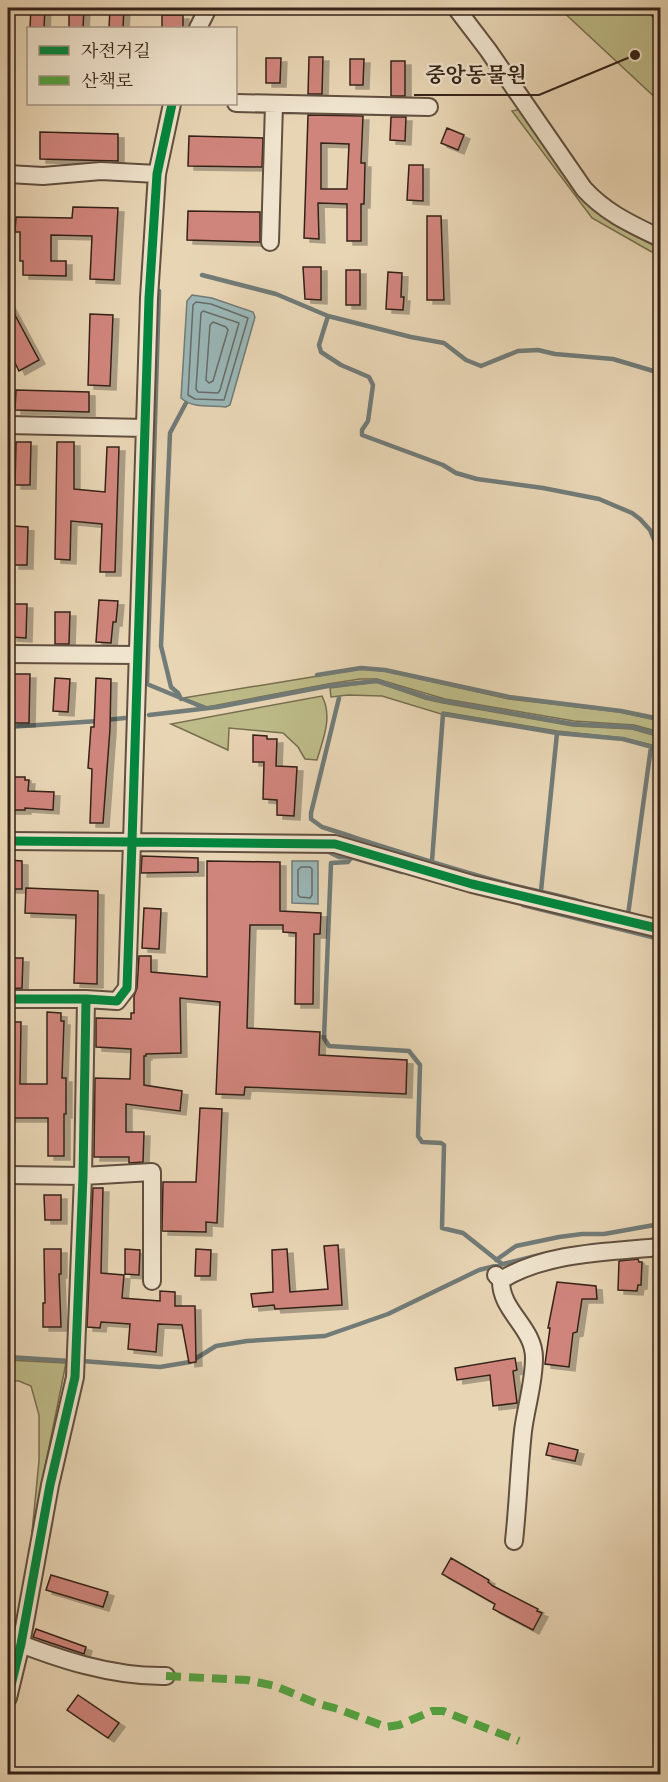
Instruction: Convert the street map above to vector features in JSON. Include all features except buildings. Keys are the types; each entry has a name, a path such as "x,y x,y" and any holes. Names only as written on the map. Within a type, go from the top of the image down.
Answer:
{"street":[{"path":"198,27 208,8"},
{"path":"456,8 488,50 584,189 604,208 660,238"},
{"path":"657,8 660,11"},
{"path":"237,103 429,107"},
{"path":"270,242 274,104"},
{"path":"8,999 117,1001 127,988 149,298 157,174 172,105"},
{"path":"8,174 43,176 101,171 157,174"},
{"path":"8,425 145,428"},
{"path":"8,654 138,656"},
{"path":"8,841 335,844 472,884 660,929"},
{"path":"8,1698 14,1641 75,1377 83,1176 86,999"},
{"path":"8,1175 83,1176 152,1172 152,1281"},
{"path":"514,1541 519,1495 519,1465 534,1357 528,1335 507,1305 501,1292 499,1278 535,1264 584,1255 660,1247"},
{"path":"14,1641 55,1657 130,1676 166,1676"}],"shaded area":[{"path":"559,8 660,8 660,102"},
{"path":"522,109 583,196 660,245 660,255 592,218 512,111"},
{"path":"361,669 385,671 509,699 620,712 660,721 660,732 634,725 574,721 445,699 377,679 328,684 207,707 183,698"},
{"path":"377,682 443,703 573,726 632,729 660,737 660,747 623,738 557,731 443,712 441,714 382,696 331,697 330,688"},
{"path":"322,696 327,720 317,760 305,759 298,747 283,733 229,728 228,750 171,724"},
{"path":"8,1360 66,1363 32,1532 39,1461 39,1415 31,1386 19,1381 8,1381"}],"water":[{"path":"192,295 212,298 253,312 255,317 230,405 226,407 191,404 181,398 187,301"},
{"path":"292,861 318,861 318,904 292,903"}],"waterway":[{"path":"202,275 276,294 328,316 319,345 321,352 341,365 369,377 373,385 368,421 362,430 362,435 443,465 456,473 477,479 599,499 632,513 640,519 650,530 660,554"},
{"path":"159,291 147,684 205,708"},
{"path":"328,316 444,343 466,360 481,366 518,351 538,350 555,354 613,359 660,373"},
{"path":"181,699 171,687 161,646 170,433 186,403"},
{"path":"317,675 361,668 385,670 509,697 621,711 660,719"},
{"path":"149,715 218,707 328,686 377,681 444,701 573,724 632,727 660,735"},
{"path":"339,698 311,819 322,827 445,866 582,902"},
{"path":"432,861 443,714 557,733 623,739 660,749"},
{"path":"106,720 125,718"},
{"path":"8,727 98,721"},
{"path":"541,891 557,733"},
{"path":"628,915 651,747"},
{"path":"327,851 339,857 354,858 402,872"},
{"path":"351,858 348,862 331,863 324,1038 329,1046 409,1051 420,1065 418,1136 422,1142 444,1145 442,1228 463,1233 502,1264"},
{"path":"523,905 660,939"},
{"path":"496,1260 516,1246 559,1237 604,1234 660,1224"},
{"path":"82,1361 160,1367 190,1362 216,1346 247,1341 325,1336 388,1314 479,1270 544,1254"},
{"path":"8,1357 70,1361 69,1364"}],"marked path":[{"path":"166,1676 247,1680 275,1686 386,1727 399,1725 432,1711 443,1711 519,1741"}],"cycle path":[{"path":"8,841 132,842 149,298 157,174 172,105"},
{"path":"8,999 117,1001 127,988 132,842 335,844 472,884 660,929"},
{"path":"8,1698 21,1644 50,1485 75,1377 83,1176 86,999"}],"place":[{"name":"중앙동물원","path":"635,55"}]}
